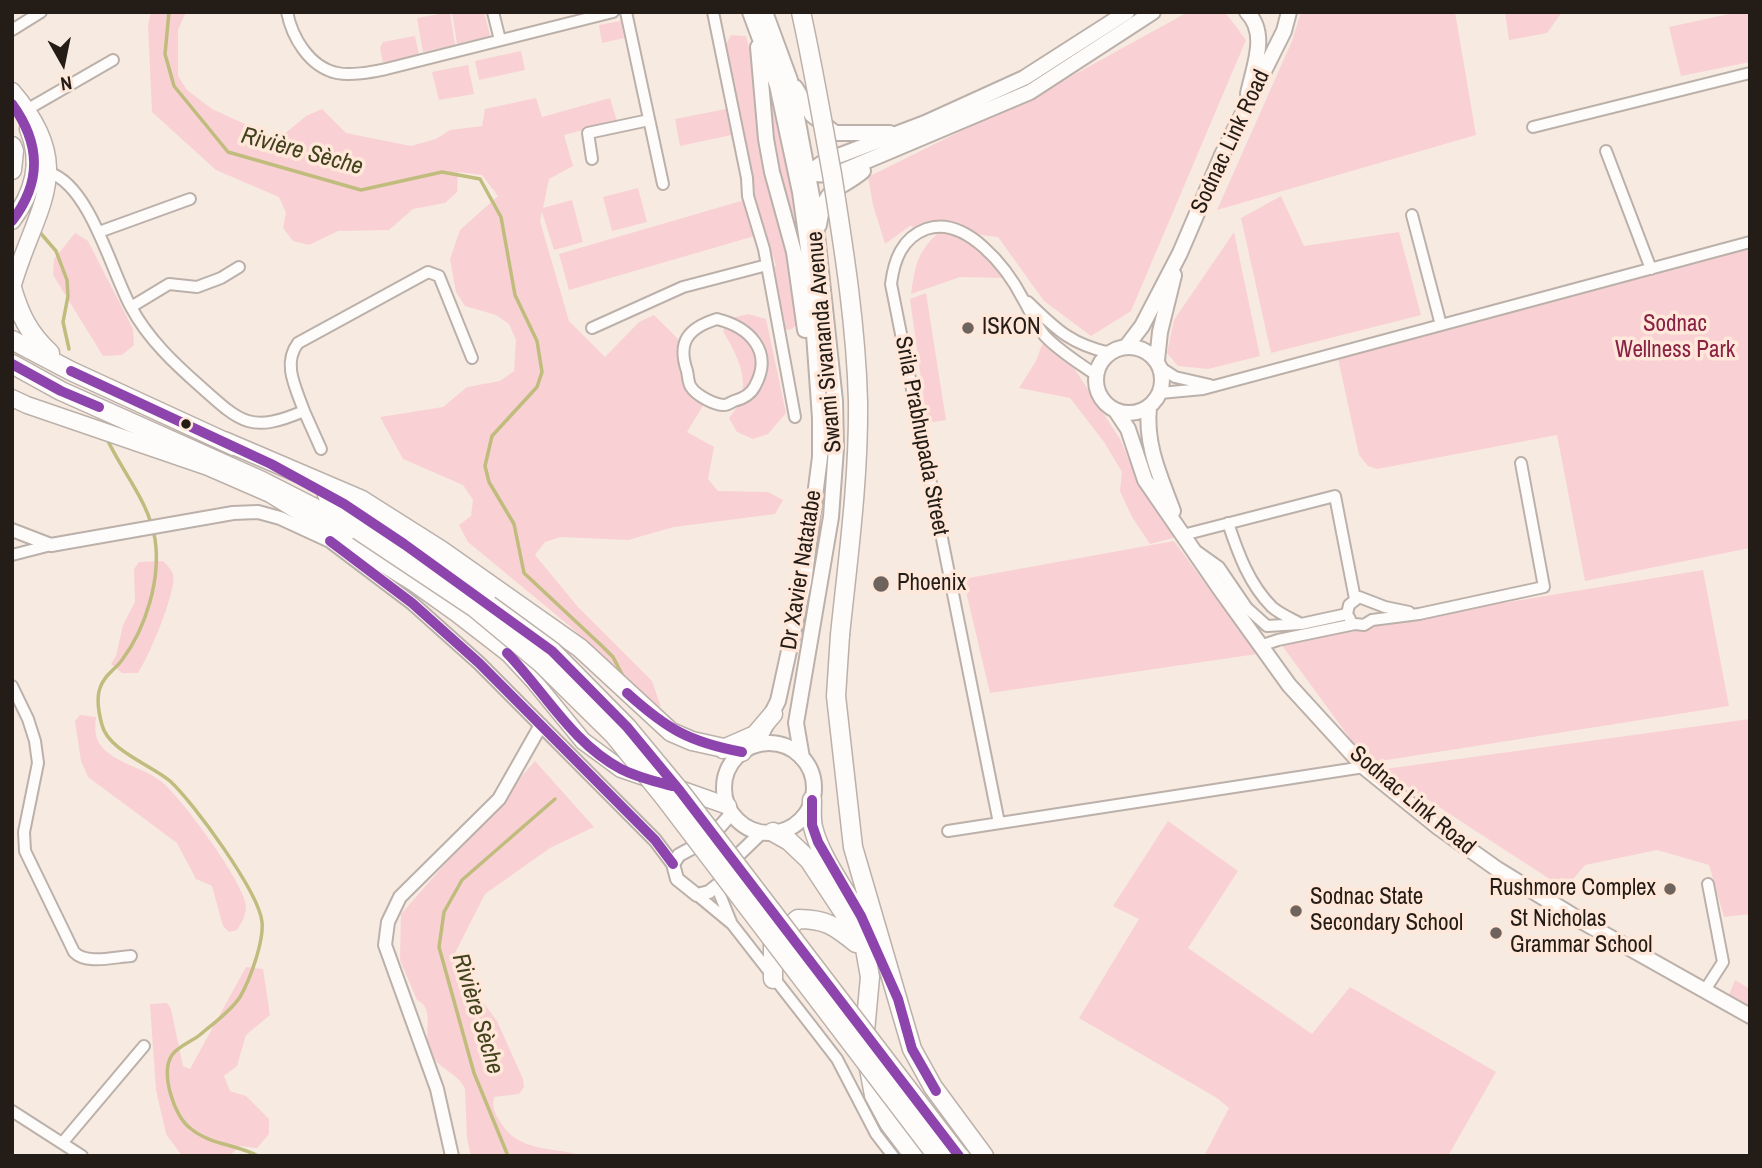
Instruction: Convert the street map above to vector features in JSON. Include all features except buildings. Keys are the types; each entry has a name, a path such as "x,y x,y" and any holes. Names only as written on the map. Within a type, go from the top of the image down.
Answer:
{"highway":[{"path":"801,12 844,248 855,343 857,450 836,696 853,847 912,1049 933,1087 984,1156"},
{"path":"12,146 15,151 12,170"},
{"path":"12,288 22,319 33,337 71,371"},
{"path":"12,340 71,371 224,441 362,500 441,550 580,648 671,732 723,749 749,749"},
{"path":"12,364 61,391 363,525 475,608 541,663 614,735 664,797 937,1156"},
{"path":"224,441 271,464 552,651 627,727 680,791 959,1156"},
{"path":"208,467 262,481"},
{"path":"723,749 755,734 773,714"},
{"path":"812,800 813,825 818,842 861,916 898,999"},
{"path":"768,832 789,841 809,860 864,949 870,977 864,1042 874,1095 890,1124 914,1156"},
{"path":"773,979 772,940 798,919 815,919 832,924 864,949"}],"main road":[{"name":"Dr Xavier Natatabe","path":"749,749 773,714 778,701 804,582 820,457 820,418 808,249 800,192 777,85 751,12"},
{"name":"Swami Sivananda Avenue","path":"765,12 790,80 807,172 831,356 835,448 831,517 796,723 802,758"},
{"path":"800,192 807,172 825,160 964,107 1024,78 1127,12"},
{"path":"793,154 797,163 807,172 826,175 879,157 1030,92 1153,12"},
{"path":"1132,27 1160,12"},
{"path":"1243,116 1260,35 1247,12"},
{"name":"Sodnac Link Road","path":"1283,12 1284,31"},
{"name":"Sodnac Link Road","path":"1126,346 1142,326 1180,253 1222,155 1284,31 1289,12"},
{"path":"757,29 766,139 772,172 794,252 820,418"},
{"path":"790,80 812,115 835,132 893,134"},
{"path":"12,90 43,143 50,173 47,192 21,257 12,288"},
{"path":"12,221 28,200 35,167 30,133 20,106"},
{"path":"817,240 823,207 828,196 879,157"},
{"name":"Sodnac Link Road","path":"1159,364 1160,332 1180,253"},
{"path":"1126,346 1143,349 1159,364 1163,385 1149,407 1133,413 1116,411 1108,406 1098,392 1096,375 1103,359 1110,353 1126,346"},
{"path":"12,398 208,467 270,494 435,598 509,654 583,741 621,769 730,809 748,827 768,832 790,827 802,819 812,800 813,778 802,758 785,746 770,743 749,749 732,763 726,776 724,791 730,809"},
{"name":"Sodnac Link Road","path":"1149,407 1147,428 1153,458 1182,532"},
{"name":"Sodnac Link Road","path":"1116,411 1128,429 1145,480 1193,549 1289,685 1364,767 1438,827 1497,870 1750,1016"}],"street":[{"path":"12,30 41,12"},
{"path":"287,12 294,35 302,47 318,65 337,73 364,73 386,69 613,12"},
{"path":"493,12 500,40"},
{"path":"626,12 663,184"},
{"path":"713,12 747,178 748,196 761,235 795,417"},
{"path":"20,106 113,60"},
{"path":"1533,127 1750,73"},
{"path":"592,159 588,133 649,120"},
{"path":"1606,151 1651,269"},
{"path":"50,173 63,181 88,211 131,307 155,343 179,368 228,412 256,424 273,423 304,411"},
{"path":"99,232 190,199"},
{"path":"1412,215 1441,325"},
{"name":"Srila Prabhupada Street","path":"999,823 891,284 893,267 898,252 920,232 933,227 953,227 980,244 1004,269 1023,298"},
{"path":"1160,393 1217,386 1750,242"},
{"path":"592,328 683,287 767,265"},
{"path":"131,307 169,284 197,287 221,278 239,267"},
{"path":"321,449 304,411 289,362 291,352 298,343 428,272 439,276 472,358"},
{"path":"1023,298 1059,332 1084,347 1110,353"},
{"path":"1023,298 1032,318 1045,336 1096,375"},
{"path":"717,319 745,330 760,352 761,364 753,391 723,405 700,395 691,387 682,360 683,346 688,336 703,324 717,319"},
{"path":"760,352 780,343"},
{"path":"1159,364 1175,377 1217,386"},
{"path":"1261,646 1355,624 1364,625 1372,620 1419,614 1544,587 1521,463"},
{"path":"1182,532 1335,496 1355,598"},
{"path":"12,555 139,528 233,513 258,512 281,518 330,541 412,603 479,663 655,840 673,864 677,880 732,924 836,1059 876,1134 893,1156"},
{"path":"1228,523 1243,567 1273,608 1301,624"},
{"path":"12,530 51,545"},
{"path":"1193,549 1219,567 1247,608 1267,626 1301,624 1347,614"},
{"path":"1347,614 1349,605 1355,598 1364,598 1372,603 1419,614"},
{"path":"1372,603 1375,611 1372,620"},
{"path":"1347,614 1355,624"},
{"path":"1261,646 1276,625"},
{"path":"12,686 28,719 38,763 23,841 30,864 78,956 84,959 131,956"},
{"path":"452,1156 437,1089 385,945 388,922 400,897 499,799 541,725"},
{"path":"948,831 1364,767"},
{"path":"673,864 684,851 709,839 730,809"},
{"path":"697,895 709,892 719,884 735,858 768,832"},
{"path":"655,840 684,851"},
{"path":"719,884 720,895 732,924"},
{"path":"1705,990 1723,962 1708,884"},
{"path":"63,1142 144,1046"},
{"path":"12,1111 82,1156"}],"green space":[{"path":"151,12 186,12 178,30 178,76 187,90 212,109 269,135 282,136 306,116 322,109 346,133 411,146 436,139 450,130 482,126 485,109 536,98 542,117 610,98 617,121 564,135 573,166 549,179 543,208 572,200 583,242 554,250 542,212 540,221 569,321 605,357 639,322 654,315 682,344 689,359 688,380 702,389 704,404 687,432 714,447 708,479 718,491 768,492 783,500 775,514 674,527 628,540 561,537 545,542 535,555 578,607 652,681 661,707 644,700 572,628 468,542 459,525 471,516 473,500 463,485 403,459 380,417 443,407 467,387 500,381 514,371 516,340 509,324 496,315 465,306 456,292 450,259 460,230 498,196 482,175 458,172 457,192 445,203 413,209 389,230 338,231 309,245 293,241 283,228 286,213 279,197 216,170 152,112 148,25"},
{"path":"450,12 455,45 423,52 417,18"},
{"path":"452,12 484,12 490,36 457,44"},
{"path":"1188,12 1225,12 1246,40 1131,311 1091,336 1044,301 998,237 950,231 969,238 1005,278 960,277 911,294 919,258 941,230 910,226 885,244 868,177 1068,78"},
{"path":"1301,12 1455,12 1476,135 1217,210 1292,41"},
{"path":"1505,12 1562,12 1547,33 1509,40"},
{"path":"1738,12 1750,12 1750,62 1681,76 1669,27"},
{"path":"621,21 624,38 602,43 599,25"},
{"path":"731,35 746,36 751,56 790,261 798,324 790,330 780,328 768,268 776,266 752,188 726,44"},
{"path":"415,36 419,55 383,63 380,48 383,42"},
{"path":"521,51 525,70 479,80 475,61"},
{"path":"761,53 786,151 802,260 780,193"},
{"path":"468,65 474,94 439,100 432,72"},
{"path":"731,108 736,134 680,146 675,119"},
{"path":"638,188 647,222 612,231 603,197"},
{"path":"1281,196 1304,246 1399,232 1421,315 1271,353 1241,218"},
{"path":"748,199 758,235 569,290 559,254"},
{"path":"1234,232 1260,356 1208,369 1178,366 1167,353 1174,320"},
{"path":"75,233 88,241 133,329 134,345 122,355 103,356 53,275 54,259"},
{"name":"Sodnac Wellness Park","path":"1750,244 1750,548 1585,581 1557,435 1377,469 1368,466 1359,455 1337,354"},
{"path":"926,293 946,420 927,423 910,299"},
{"path":"748,314 766,319 786,413 768,434 753,439 737,432 729,418 737,407 743,385 735,353 723,331 732,318"},
{"path":"1048,328 1120,439 1137,478 1177,537 1150,544 1132,517 1120,491 1122,472 1104,442 1070,398 1019,388 1036,361"},
{"path":"1174,541 1257,654 990,693 963,579"},
{"path":"163,561 173,574 173,582 161,624 138,673 122,673 111,664 116,656 123,625 135,602 134,569 139,562"},
{"path":"1703,570 1729,706 1368,763 1278,640"},
{"path":"80,715 96,717 95,729 99,744 108,753 162,782 209,839 232,874 245,901 246,909 237,930 229,932 223,926 212,886 196,879 177,843 88,777 81,761 75,721"},
{"path":"1750,719 1750,914 1724,917 1709,865 1657,850 1585,865 1565,889 1402,783 1385,769"},
{"path":"535,761 594,827 550,848 485,894 454,955 459,970 497,1021 523,1079 524,1087 519,1094 494,1097 494,1111 501,1123 518,1140 528,1144 585,1156 471,1156 467,1139 465,1089 431,1054 427,1039 428,1016 423,1004 417,1000 400,960 401,914"},
{"path":"1168,821 1238,871 1188,948 1312,1034 1350,987 1496,1072 1448,1156 1204,1156 1229,1108 1217,1098 1079,1018 1139,919 1113,906"},
{"path":"246,967 263,969 270,1015 246,1035 237,1066 224,1076 230,1091 246,1096 269,1119 269,1134 257,1148 240,1146 229,1156 182,1156 166,1134 156,1090 150,1004 167,1003 171,1009 183,1066 190,1069"},
{"path":"1735,980 1750,989 1750,1006 1729,995"}],"waterway":[{"name":"Rivière Sèche","path":"169,12 165,54 174,86 228,152 361,190 442,172 480,179 501,217 515,295 537,341 542,372 537,387 492,436 485,466 489,482 514,524 524,573 613,657 623,676"},
{"path":"37,229 56,251 67,280 68,296 63,322 69,349"},
{"path":"107,439 152,525 156,570 150,602 138,633 131,647 100,688 98,702 102,725 112,742 170,781 194,808 224,848 250,890 262,922 255,960 240,997 217,1021 172,1055 168,1072 170,1094 184,1122 198,1134 258,1156"},
{"name":"Rivière Sèche","path":"508,1156 474,1073 439,947 444,912 462,880 555,799"}],"transit line":[{"path":"12,104 28,134 34,163 29,192 12,221"},
{"path":"12,364 61,391 99,407"},
{"path":"71,371 271,464 344,504 552,651 627,727 680,791 959,1156"},
{"path":"330,541 412,603 479,663 655,840 673,864"},
{"path":"507,653 559,716 604,758 633,774 672,786"},
{"path":"627,693 654,716 680,732 707,744 742,752"},
{"path":"812,800 812,825 818,842 861,916 898,999 912,1049 936,1091"}],"place":[{"name":"ISKON","path":"968,328"},
{"name":"Phoenix","path":"881,584"},
{"name":"Rushmore Complex","path":"1670,889"},
{"name":"Sodnac State Secondary School","path":"1296,911"},
{"name":"St Nicholas Grammar School","path":"1496,933"}]}
